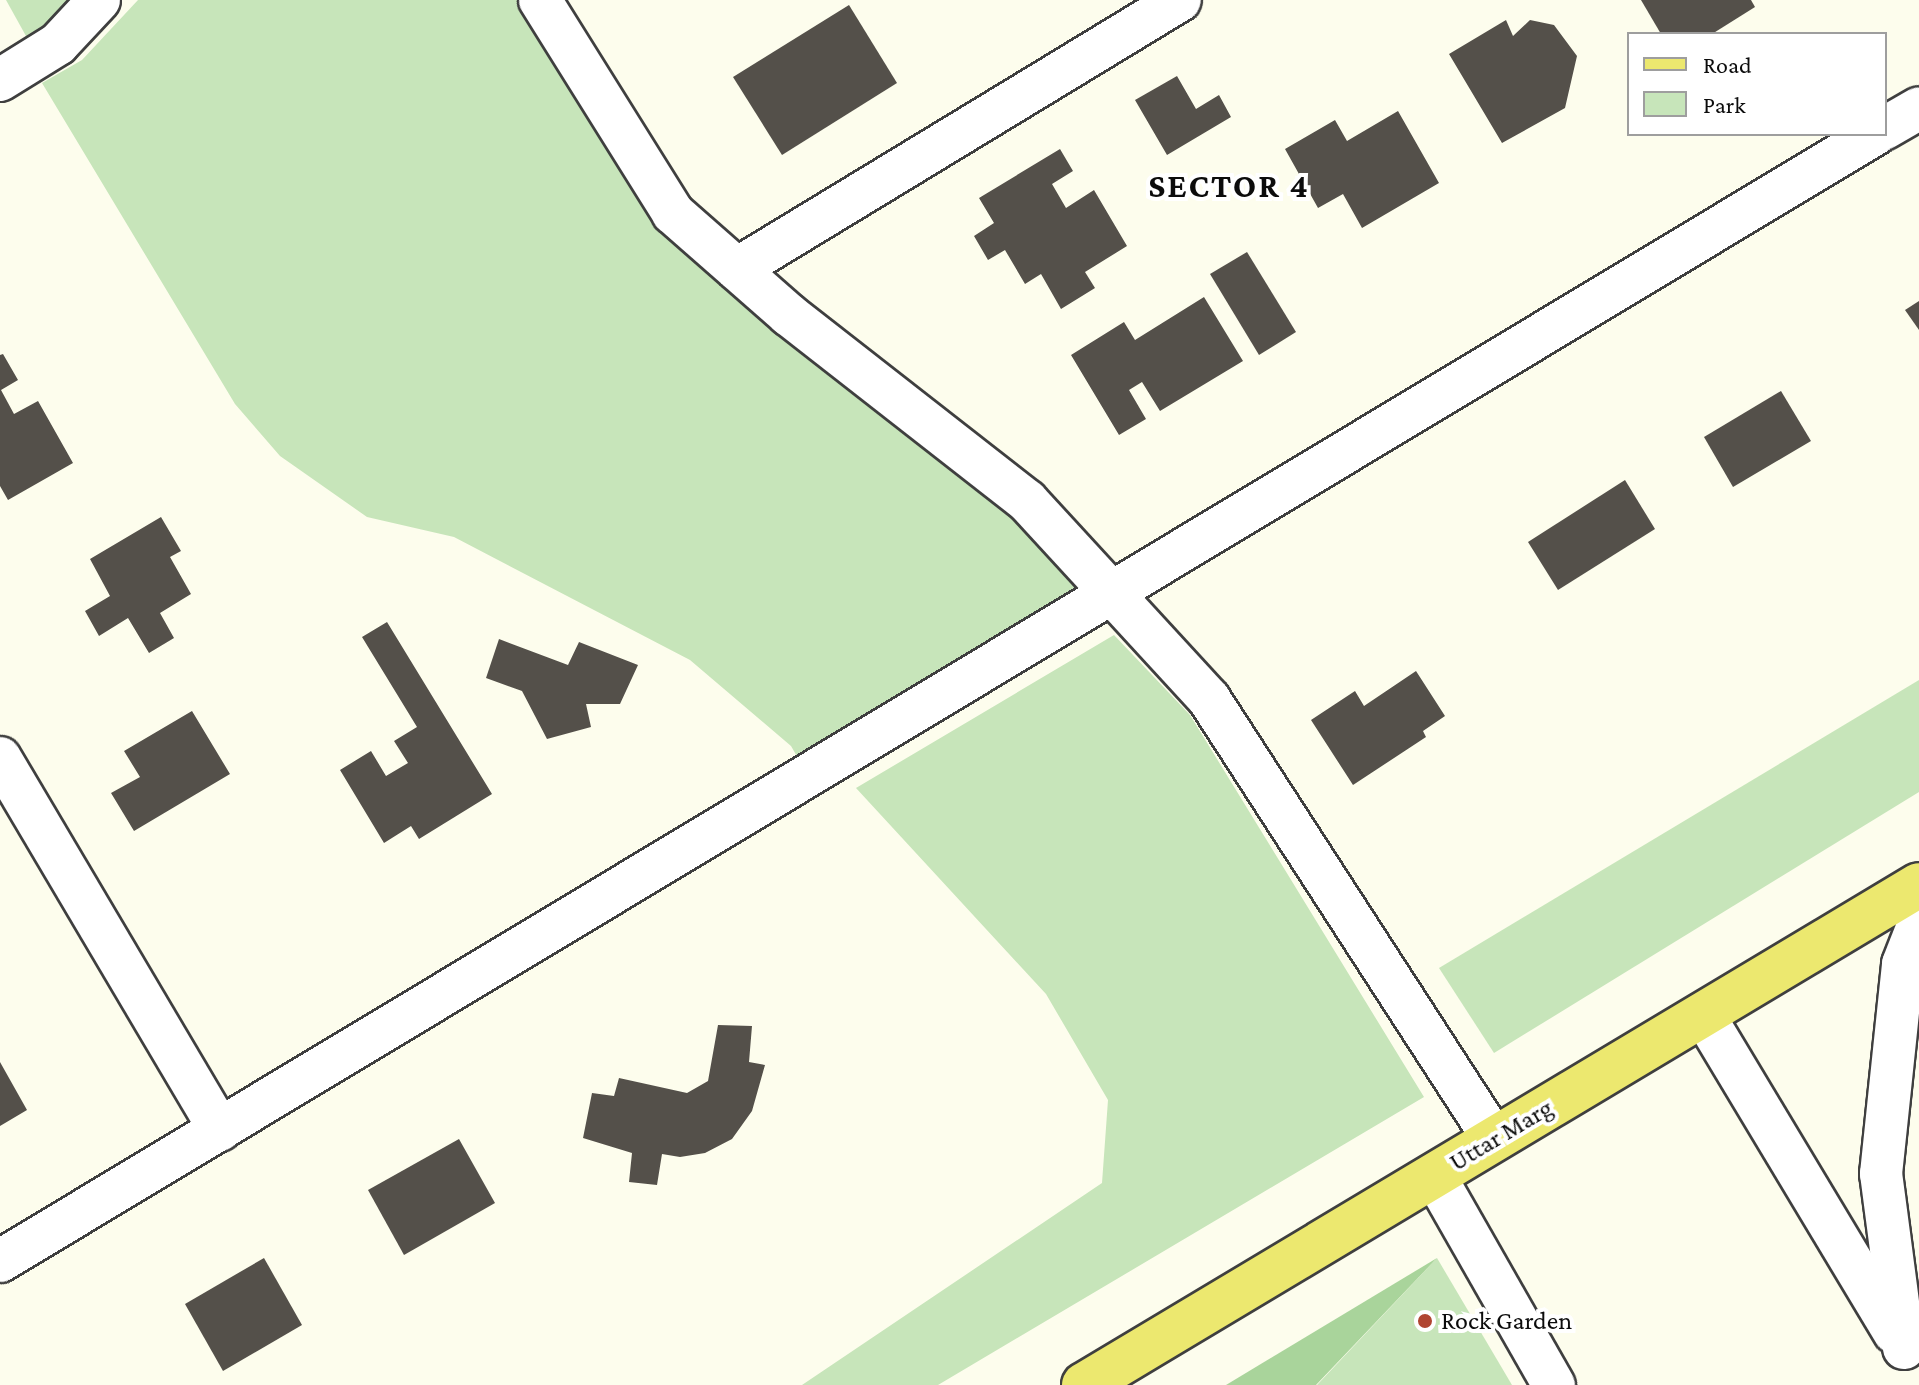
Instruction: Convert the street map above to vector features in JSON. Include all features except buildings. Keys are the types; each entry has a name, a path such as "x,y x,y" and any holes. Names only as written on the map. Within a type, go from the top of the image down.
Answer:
{"main road":[{"name":"Uttar Marg","path":"1084,1385 1919,885"}],"street":[{"path":"0,80 58,44 99,0"},
{"path":"540,0 673,213 789,315 1027,501 1209,699 1494,1139"},
{"path":"737,269 1180,0"},
{"path":"1887,127 1919,108"},
{"path":"0,1261 1872,136"},
{"path":"0,758 220,1130"},
{"path":"1912,1360 1881,1174 1903,964 1919,923"},
{"path":"1703,1014 1912,1360"},
{"path":"1434,1175 1554,1385"}],"green space":[{"path":"6,0 77,0 31,45"},
{"path":"138,0 525,0 654,211 1025,524 1077,587 798,758 791,746 690,660 454,537 367,517 280,456 235,404 42,83 82,60"},
{"path":"1114,635 1190,715 1424,1097 938,1385 802,1385 1102,1183 1108,1100 1046,994 856,788"},
{"path":"1919,680 1919,792 1494,1053 1439,968"},
{"name":"Rock Garden","path":"1437,1258 1512,1385 1317,1385"},
{"path":"1437,1258 1316,1385 1226,1385"}],"place":[{"name":"Rock Garden","path":"1425,1321"}],"district":[{"name":"SECTOR 4","path":"1229,186"}]}
